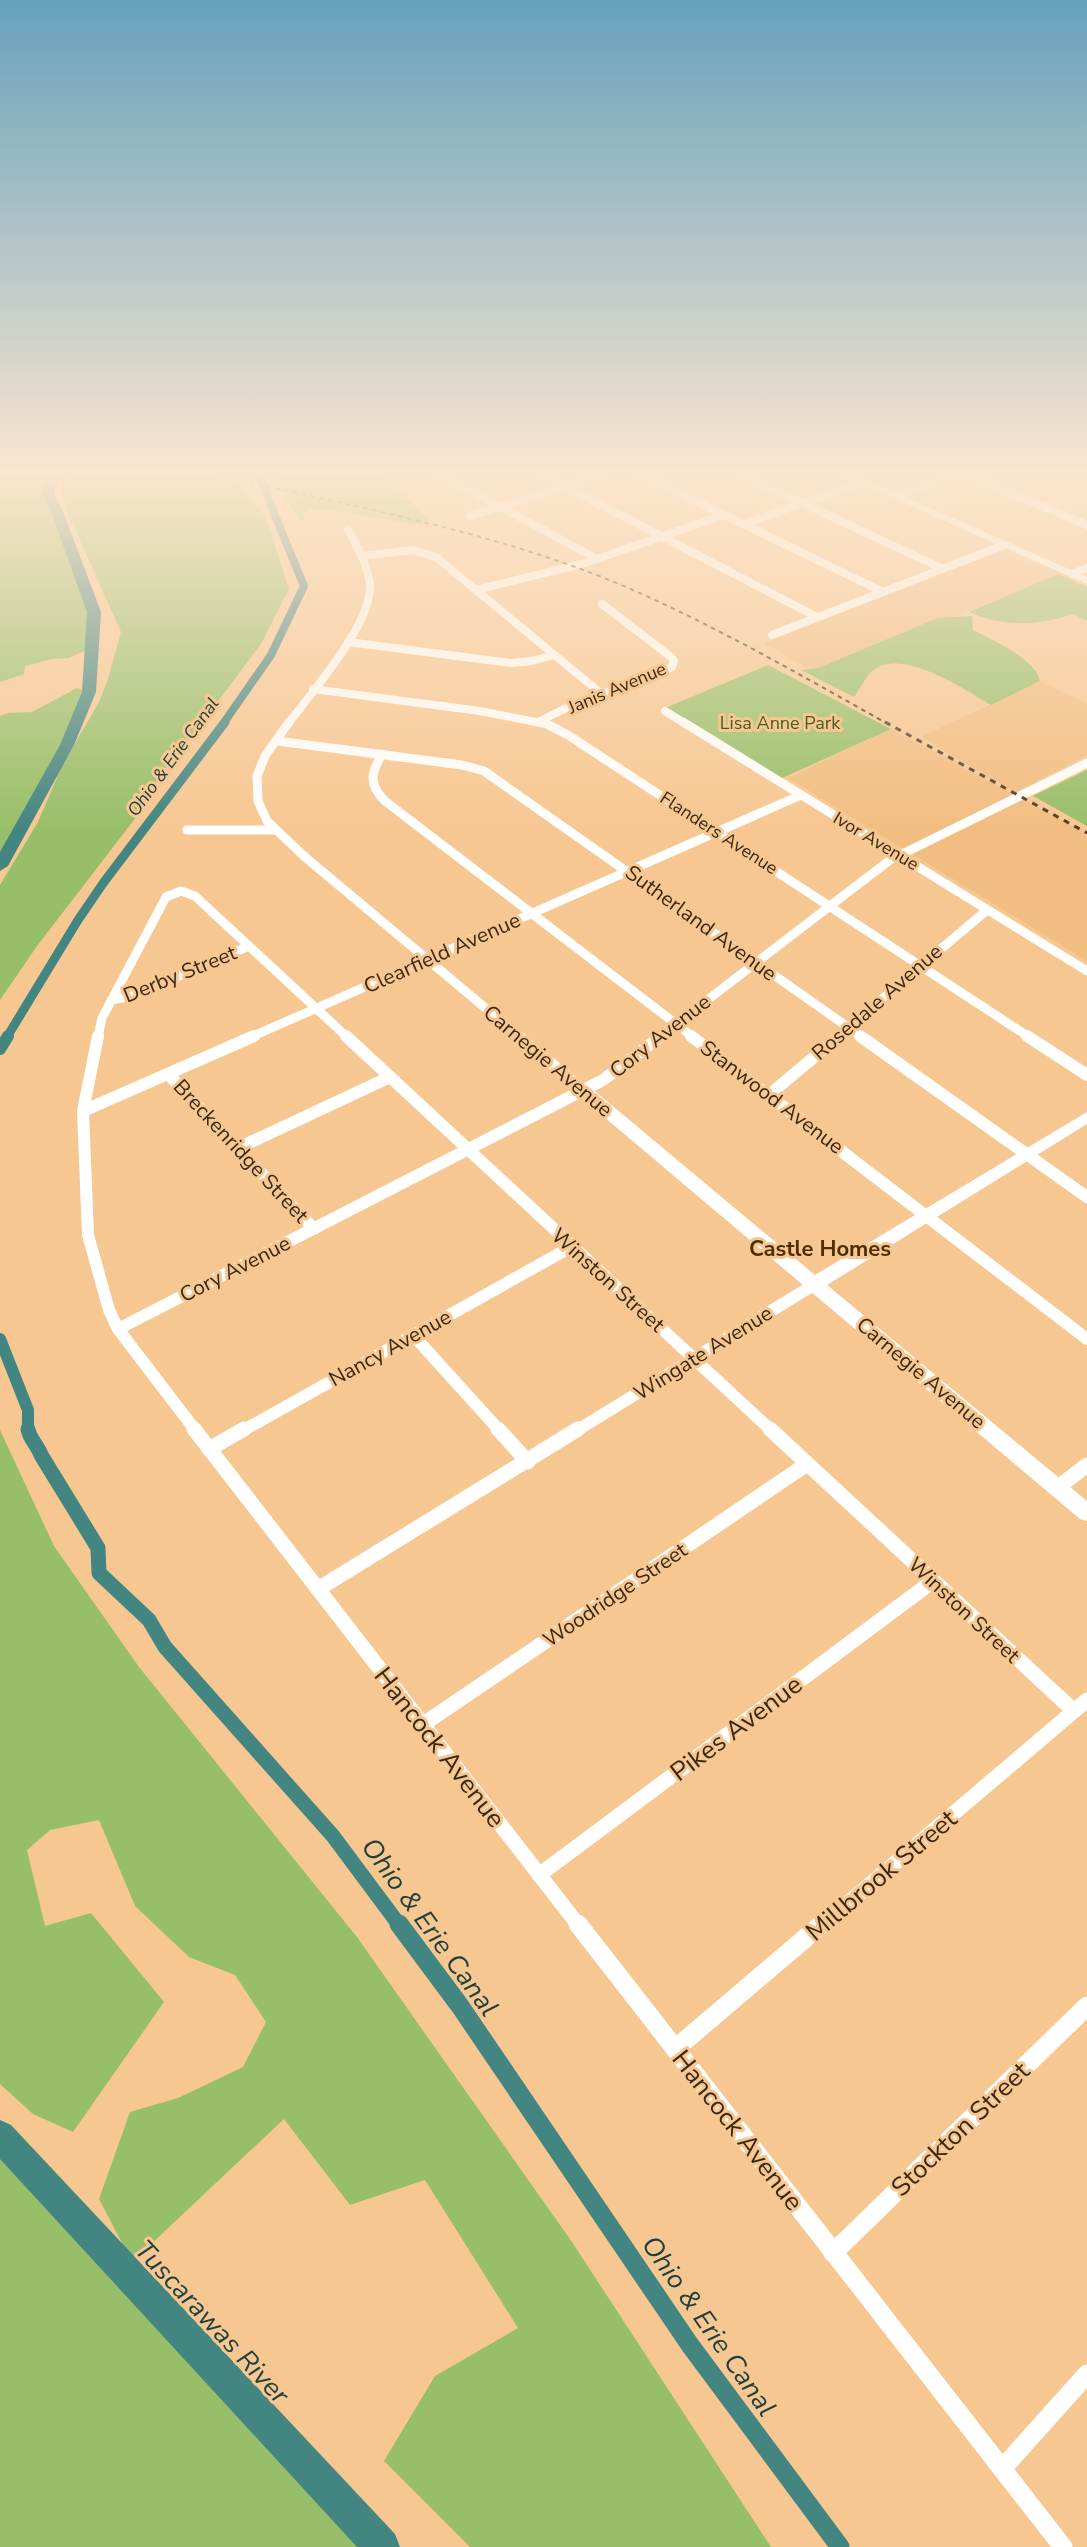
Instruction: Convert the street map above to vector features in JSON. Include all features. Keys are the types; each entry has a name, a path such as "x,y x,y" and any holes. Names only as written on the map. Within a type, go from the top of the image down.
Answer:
{"street":[{"name":"Carnegie Avenue","path":"370,593 363,618 348,642 265,756 256,781 260,808 275,830 1087,1513"},
{"path":"479,593 603,695"},
{"path":"772,593 818,617"},
{"path":"772,635 881,593"},
{"name":"Janis Avenue","path":"540,722 669,669 674,661 602,604"},
{"path":"348,642 511,663 532,661 553,655"},
{"name":"Flanders Avenue","path":"313,689 480,711 540,722 576,740 1087,1075"},
{"name":"Ivor Avenue","path":"664,711 1087,971"},
{"name":"Sutherland Avenue","path":"277,741 462,765 484,771 1087,1197"},
{"name":"Stanwood Avenue","path":"382,754 372,774 372,785 376,792 1087,1339"},
{"name":"Cory Avenue","path":"118,1329 603,1080 755,962 900,854 1087,763"},
{"name":"Clearfield Avenue","path":"83,1111 801,795"},
{"path":"187,830 275,830"},
{"name":"Hancock Avenue","path":"195,896 180,891 166,897 111,1000 99,1025 83,1111 88,1235 109,1310 118,1329 422,1725 1063,2547"},
{"name":"Winston Street","path":"195,896 1074,1712"},
{"name":"Rosedale Avenue","path":"769,1095 987,910"},
{"name":"Derby Street","path":"111,1000 132,996 249,946"},
{"name":"Breckenridge Street","path":"168,1074 314,1229"},
{"path":"238,1148 390,1077"},
{"name":"Wingate Avenue","path":"318,1589 1087,1117"},
{"name":"Nancy Avenue","path":"209,1449 571,1247"},
{"path":"413,1335 528,1462"},
{"name":"Woodridge Street","path":"422,1725 807,1464"},
{"path":"1057,1488 1087,1465"},
{"name":"Pikes Avenue","path":"539,1875 933,1581"},
{"name":"Millbrook Street","path":"675,2049 1087,1700"},
{"name":"Stockton Street","path":"833,2253 1087,2006"},
{"path":"1002,2469 1087,2374"}],"shaded area":[{"path":"893,593 1013,593 817,674 764,643"},
{"path":"1040,681 1087,704 1087,755 1015,792 921,737"},
{"path":"891,729 1087,834 1087,961 788,778"}],"green space":[{"path":"0,593 86,593 94,612 91,648 69,658 52,659 25,666 24,674 0,682"},
{"path":"104,593 287,593 261,644 188,741 174,754 137,816 37,946 0,1000 0,885 38,822 62,766 99,702 121,632"},
{"path":"1014,593 1087,593 1087,621 1073,614 1046,621 1021,623 995,620 969,612"},
{"path":"972,616 973,630 1022,658 1037,673 1040,681 991,705 948,680 913,666 882,665 870,673 854,697 801,670 818,668 938,618"},
{"name":"Lisa Anne Park","path":"768,665 891,729 782,778 665,708"},
{"path":"77,688 89,692 0,863 0,716 8,713 32,712"},
{"path":"1087,770 1087,826 1033,796"},
{"path":"0,1430 54,1546 139,1667 357,1937 572,2242 771,2547 470,2547 384,2461 435,2376 518,2328 425,2180 350,2205 284,2119 132,2262 99,2199 130,2112 178,2098 243,2067 266,2022 235,1975 189,1957 135,1906 99,1820 50,1830 27,1850 45,1926 91,1913 164,2002 73,2132 33,2114 0,2084"},
{"path":"0,2136 392,2547 0,2547"}],"waterway":[{"name":"Tuscarawas River","path":"0,866 67,745 89,692 94,612 86,593"},
{"name":"Ohio & Erie Canal","path":"223,724 271,655 301,593"},
{"name":"Ohio & Erie Canal","path":"7,1037 78,920 104,882 225,722"},
{"name":"Ohio & Erie Canal","path":"0,1049 8,1036"},
{"name":"Ohio & Erie Canal","path":"0,1339 28,1410 28,1429"},
{"name":"Ohio & Erie Canal","path":"28,1429 41,1455 98,1548 99,1573 149,1620 165,1647 333,1836 400,1926"},
{"name":"Ohio & Erie Canal","path":"399,1924 460,2006 690,2345 840,2547"},
{"name":"Tuscarawas River","path":"0,2136 382,2547"}],"railway":[{"path":"639,593 758,652 888,724"},
{"path":"885,722 1087,833"}],"district":[{"name":"Castle Homes","path":"820,1248"}]}
